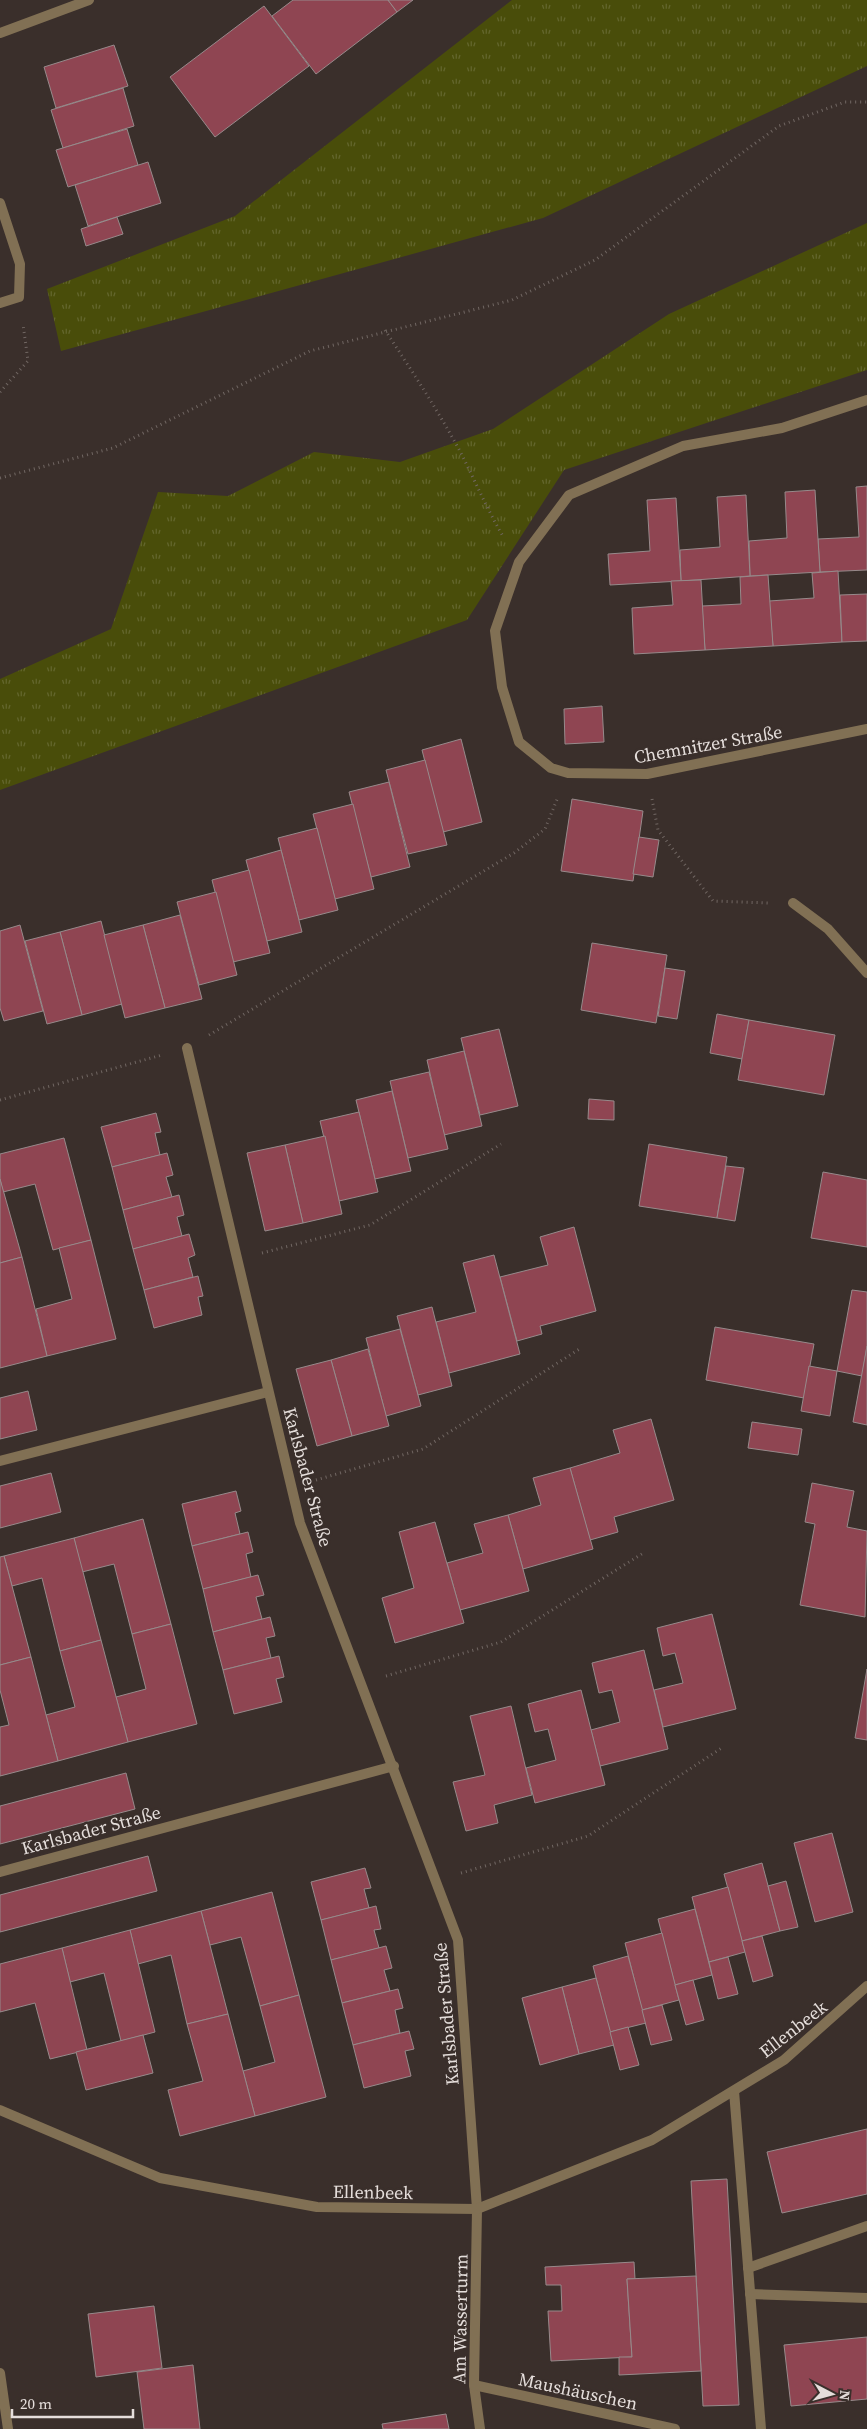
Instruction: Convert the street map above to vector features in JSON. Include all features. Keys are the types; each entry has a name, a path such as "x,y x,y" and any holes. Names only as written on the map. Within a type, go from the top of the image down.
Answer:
{"street":[{"path":"0,33 89,0"},
{"path":"0,204 20,264 19,297 0,303"},
{"name":"Chemnitzer Straße","path":"867,400 782,428 683,446 569,495 519,562 495,630 502,687 519,742 550,768 568,773 647,774 867,729"},
{"path":"793,903 828,929 867,973"},
{"name":"Karlsbader Straße","path":"187,1048 300,1523 394,1766 458,1940 477,2209"},
{"name":"Karlsbader Straße","path":"0,1461 268,1392"},
{"name":"Karlsbader Straße","path":"0,1872 394,1766"},
{"name":"Ellenbeek","path":"0,2110 160,2178 317,2207 477,2209 652,2140 784,2060 867,1986"},
{"path":"734,2091 761,2429"},
{"name":"Am Wasserturm","path":"477,2209 474,2385 480,2429"},
{"path":"748,2268 867,2226"},
{"path":"750,2294 867,2298"},
{"path":"0,2373 8,2429"},
{"name":"Maushäuschen","path":"474,2385 675,2429"}],"path":[{"path":"0,478 113,448 310,351 385,330 512,300 595,260 779,126 845,102 867,102"},
{"path":"0,392 28,362 19,297"},
{"path":"385,330 434,406 462,456 485,506 519,562"},
{"path":"0,1100 187,1048 514,853 545,829 568,773"},
{"path":"647,774 658,830 713,901 793,903"},
{"path":"237,1259 370,1225 502,1144"},
{"path":"291,1487 424,1449 581,1348"},
{"path":"362,1683 500,1642 645,1552"},
{"path":"436,1880 588,1836 723,1747"}],"green space":[{"path":"512,0 867,0 867,66 543,218 61,351 47,289 235,216"},
{"path":"867,223 867,370 564,470 467,620 0,790 0,679 111,629 158,492 228,496 314,452 400,462 493,429 669,314"}],"building":[{"path":"293,0 388,0 397,12 316,74 272,16"},
{"path":"388,0 413,0 397,12"},
{"path":"264,6 309,66 215,137 170,77"},
{"path":"114,45 128,86 56,108 44,67"},
{"path":"123,88 134,126 63,148 51,110"},
{"path":"127,129 138,165 68,187 56,150"},
{"path":"148,162 161,203 88,226 75,185"},
{"path":"117,217 123,234 86,246 81,229"},
{"path":"867,486 867,570 820,572 818,539 859,537 856,487"},
{"path":"815,490 820,572 750,576 749,541 787,538 785,492"},
{"path":"746,495 750,576 681,581 680,550 720,547 717,497"},
{"path":"676,498 681,581 610,585 608,554 650,551 647,500"},
{"path":"838,571 842,642 773,646 769,601 814,598 812,573"},
{"path":"768,575 773,646 705,650 702,606 741,604 740,577"},
{"path":"701,580 705,650 634,654 632,608 673,605 671,581"},
{"path":"867,594 867,641 842,642 840,595"},
{"path":"602,706 604,742 565,744 564,709"},
{"path":"461,739 482,822 443,832 422,750"},
{"path":"425,760 447,845 408,854 386,770"},
{"path":"389,782 410,867 371,877 349,792"},
{"path":"572,799 643,811 633,881 561,871"},
{"path":"353,804 374,889 335,899 313,814"},
{"path":"317,828 338,910 299,920 278,838"},
{"path":"639,837 659,840 653,877 633,874"},
{"path":"281,850 302,932 267,941 246,860"},
{"path":"249,870 270,953 233,962 212,880"},
{"path":"216,892 237,975 199,985 177,902"},
{"path":"180,915 202,999 165,1008 143,925"},
{"path":"101,921 122,1004 82,1015 60,932"},
{"path":"20,925 43,1011 4,1021 0,1008 0,931"},
{"path":"143,925 165,1008 125,1018 104,935"},
{"path":"60,932 82,1015 47,1024 25,941"},
{"path":"592,943 667,955 656,1023 581,1010"},
{"path":"665,968 685,971 677,1019 658,1016"},
{"path":"717,1014 749,1020 742,1059 710,1053"},
{"path":"749,1020 835,1035 824,1095 738,1080"},
{"path":"499,1029 518,1106 480,1115 461,1038"},
{"path":"464,1051 482,1126 444,1135 427,1060"},
{"path":"429,1072 448,1149 408,1158 390,1081"},
{"path":"392,1091 411,1171 375,1179 356,1100"},
{"path":"589,1099 614,1101 614,1120 588,1119"},
{"path":"359,1112 378,1192 339,1201 320,1121"},
{"path":"156,1113 161,1132 155,1133 160,1155 112,1167 101,1127"},
{"path":"325,1136 342,1214 303,1223 285,1145"},
{"path":"64,1138 91,1240 53,1250 35,1184 3,1192 0,1179 0,1154"},
{"path":"649,1144 727,1157 717,1218 639,1206"},
{"path":"285,1145 303,1223 265,1231 247,1153"},
{"path":"167,1153 173,1175 166,1177 172,1197 123,1210 112,1167"},
{"path":"726,1166 744,1168 735,1221 717,1218"},
{"path":"823,1172 867,1180 867,1247 811,1238"},
{"path":"0,1179 22,1257 0,1263"},
{"path":"179,1195 184,1215 177,1217 182,1236 133,1249 123,1210"},
{"path":"574,1227 596,1311 540,1326 542,1334 517,1341 500,1277 548,1265 540,1237"},
{"path":"189,1234 195,1255 188,1258 193,1277 144,1290 133,1249"},
{"path":"91,1240 116,1339 47,1356 36,1309 72,1299 59,1248"},
{"path":"494,1255 520,1354 449,1373 436,1322 476,1312 463,1263"},
{"path":"22,1257 47,1356 0,1368 0,1263"},
{"path":"198,1276 203,1296 198,1297 202,1315 154,1328 144,1290"},
{"path":"852,1290 867,1292 867,1346 862,1376 837,1371"},
{"path":"432,1307 452,1386 418,1395 397,1316"},
{"path":"715,1327 814,1344 804,1398 706,1380"},
{"path":"400,1329 421,1406 386,1416 366,1338"},
{"path":"867,1346 867,1425 853,1422"},
{"path":"368,1349 389,1426 352,1436 331,1360"},
{"path":"331,1360 352,1436 317,1446 296,1369"},
{"path":"809,1366 837,1371 830,1416 801,1411"},
{"path":"28,1391 37,1430 0,1439 0,1398"},
{"path":"651,1419 674,1500 614,1517 618,1532 590,1540 570,1468 620,1453 613,1430"},
{"path":"752,1422 802,1429 798,1455 748,1448"},
{"path":"570,1468 593,1549 523,1569 508,1515 541,1505 533,1478"},
{"path":"51,1473 61,1512 0,1528 0,1486"},
{"path":"812,1483 854,1491 847,1527 867,1531 865,1617 800,1605 815,1524 805,1522"},
{"path":"236,1491 241,1511 235,1513 240,1534 192,1546 182,1504"},
{"path":"508,1515 529,1591 460,1610 447,1563 483,1553 474,1524"},
{"path":"143,1519 171,1624 132,1634 114,1564 82,1572 74,1538"},
{"path":"435,1522 464,1623 395,1643 382,1598 414,1588 399,1532"},
{"path":"248,1532 253,1552 246,1554 251,1577 203,1589 192,1546"},
{"path":"74,1538 101,1640 60,1651 42,1578 12,1586 4,1556"},
{"path":"4,1556 31,1657 0,1665 0,1557"},
{"path":"258,1575 264,1595 256,1597 262,1619 213,1632 203,1589"},
{"path":"712,1614 736,1709 663,1727 654,1690 683,1683 675,1653 663,1656 657,1628"},
{"path":"270,1617 275,1636 266,1638 271,1658 223,1670 213,1632"},
{"path":"171,1624 197,1724 128,1742 116,1697 146,1689 132,1634"},
{"path":"101,1640 128,1742 58,1761 46,1715 75,1707 60,1651"},
{"path":"644,1650 668,1749 600,1766 591,1730 620,1722 612,1690 599,1693 592,1663"},
{"path":"279,1656 284,1677 276,1679 282,1702 234,1714 223,1670"},
{"path":"31,1657 58,1761 0,1776 0,1727 9,1725 0,1690 0,1665"},
{"path":"867,1669 867,1740 855,1738"},
{"path":"581,1690 605,1785 535,1803 526,1768 556,1760 548,1729 535,1732 528,1704"},
{"path":"511,1706 532,1795 494,1805 498,1823 466,1831 453,1782 485,1775 470,1716"},
{"path":"126,1773 135,1809 0,1844 0,1806"},
{"path":"832,1833 853,1912 815,1922 794,1843"},
{"path":"148,1856 157,1891 0,1932 0,1895"},
{"path":"762,1863 780,1931 742,1941 724,1874"},
{"path":"365,1868 371,1888 364,1889 369,1908 321,1920 311,1882"},
{"path":"786,1881 798,1927 780,1931 768,1886"},
{"path":"728,1887 745,1952 709,1962 692,1897"},
{"path":"272,1892 299,1995 260,2006 241,1937 210,1945 201,1911"},
{"path":"376,1906 381,1929 374,1930 379,1948 331,1960 321,1920"},
{"path":"695,1909 712,1975 675,1985 658,1919"},
{"path":"201,1911 228,2014 187,2024 171,1955 138,1964 130,1930"},
{"path":"130,1930 155,2032 121,2041 104,1973 70,1982 62,1948"},
{"path":"662,1933 679,2000 642,2010 625,1943"},
{"path":"762,1936 773,1976 753,1982 742,1941"},
{"path":"386,1946 392,1968 384,1970 390,1991 342,2003 331,1960"},
{"path":"62,1948 87,2050 50,2059 35,2003 0,2012 0,1964"},
{"path":"628,1956 646,2023 610,2032 593,1966"},
{"path":"728,1957 738,1994 718,1999 709,1962"},
{"path":"596,1978 614,2045 579,2054 562,1987"},
{"path":"693,1980 704,2020 686,2025 675,1985"},
{"path":"562,1987 579,2054 540,2065 522,1998"},
{"path":"398,1989 403,2008 395,2010 400,2033 353,2045 342,2003"},
{"path":"299,1995 326,2097 255,2116 243,2071 275,2062 260,2006"},
{"path":"662,2005 672,2040 651,2045 642,2010"},
{"path":"228,2014 255,2116 180,2136 168,2090 203,2081 187,2024"},
{"path":"628,2027 639,2065 620,2070 610,2032"},
{"path":"409,2031 414,2049 405,2051 411,2076 364,2088 353,2045"},
{"path":"143,2035 153,2073 86,2090 76,2052"},
{"path":"867,2129 867,2194 782,2213 767,2152"},
{"path":"727,2179 739,2405 703,2406 691,2181"},
{"path":"634,2262 635,2279 627,2279 632,2357 551,2361 548,2311 562,2311 561,2285 546,2285 545,2267"},
{"path":"696,2276 701,2371 619,2375 619,2357 632,2357 627,2279"},
{"path":"154,2306 162,2368 96,2377 88,2314"},
{"path":"867,2337 867,2399 791,2406 784,2345"},
{"path":"193,2365 200,2429 144,2429 137,2372"},
{"path":"446,2414 449,2429 383,2429 382,2424"}]}
